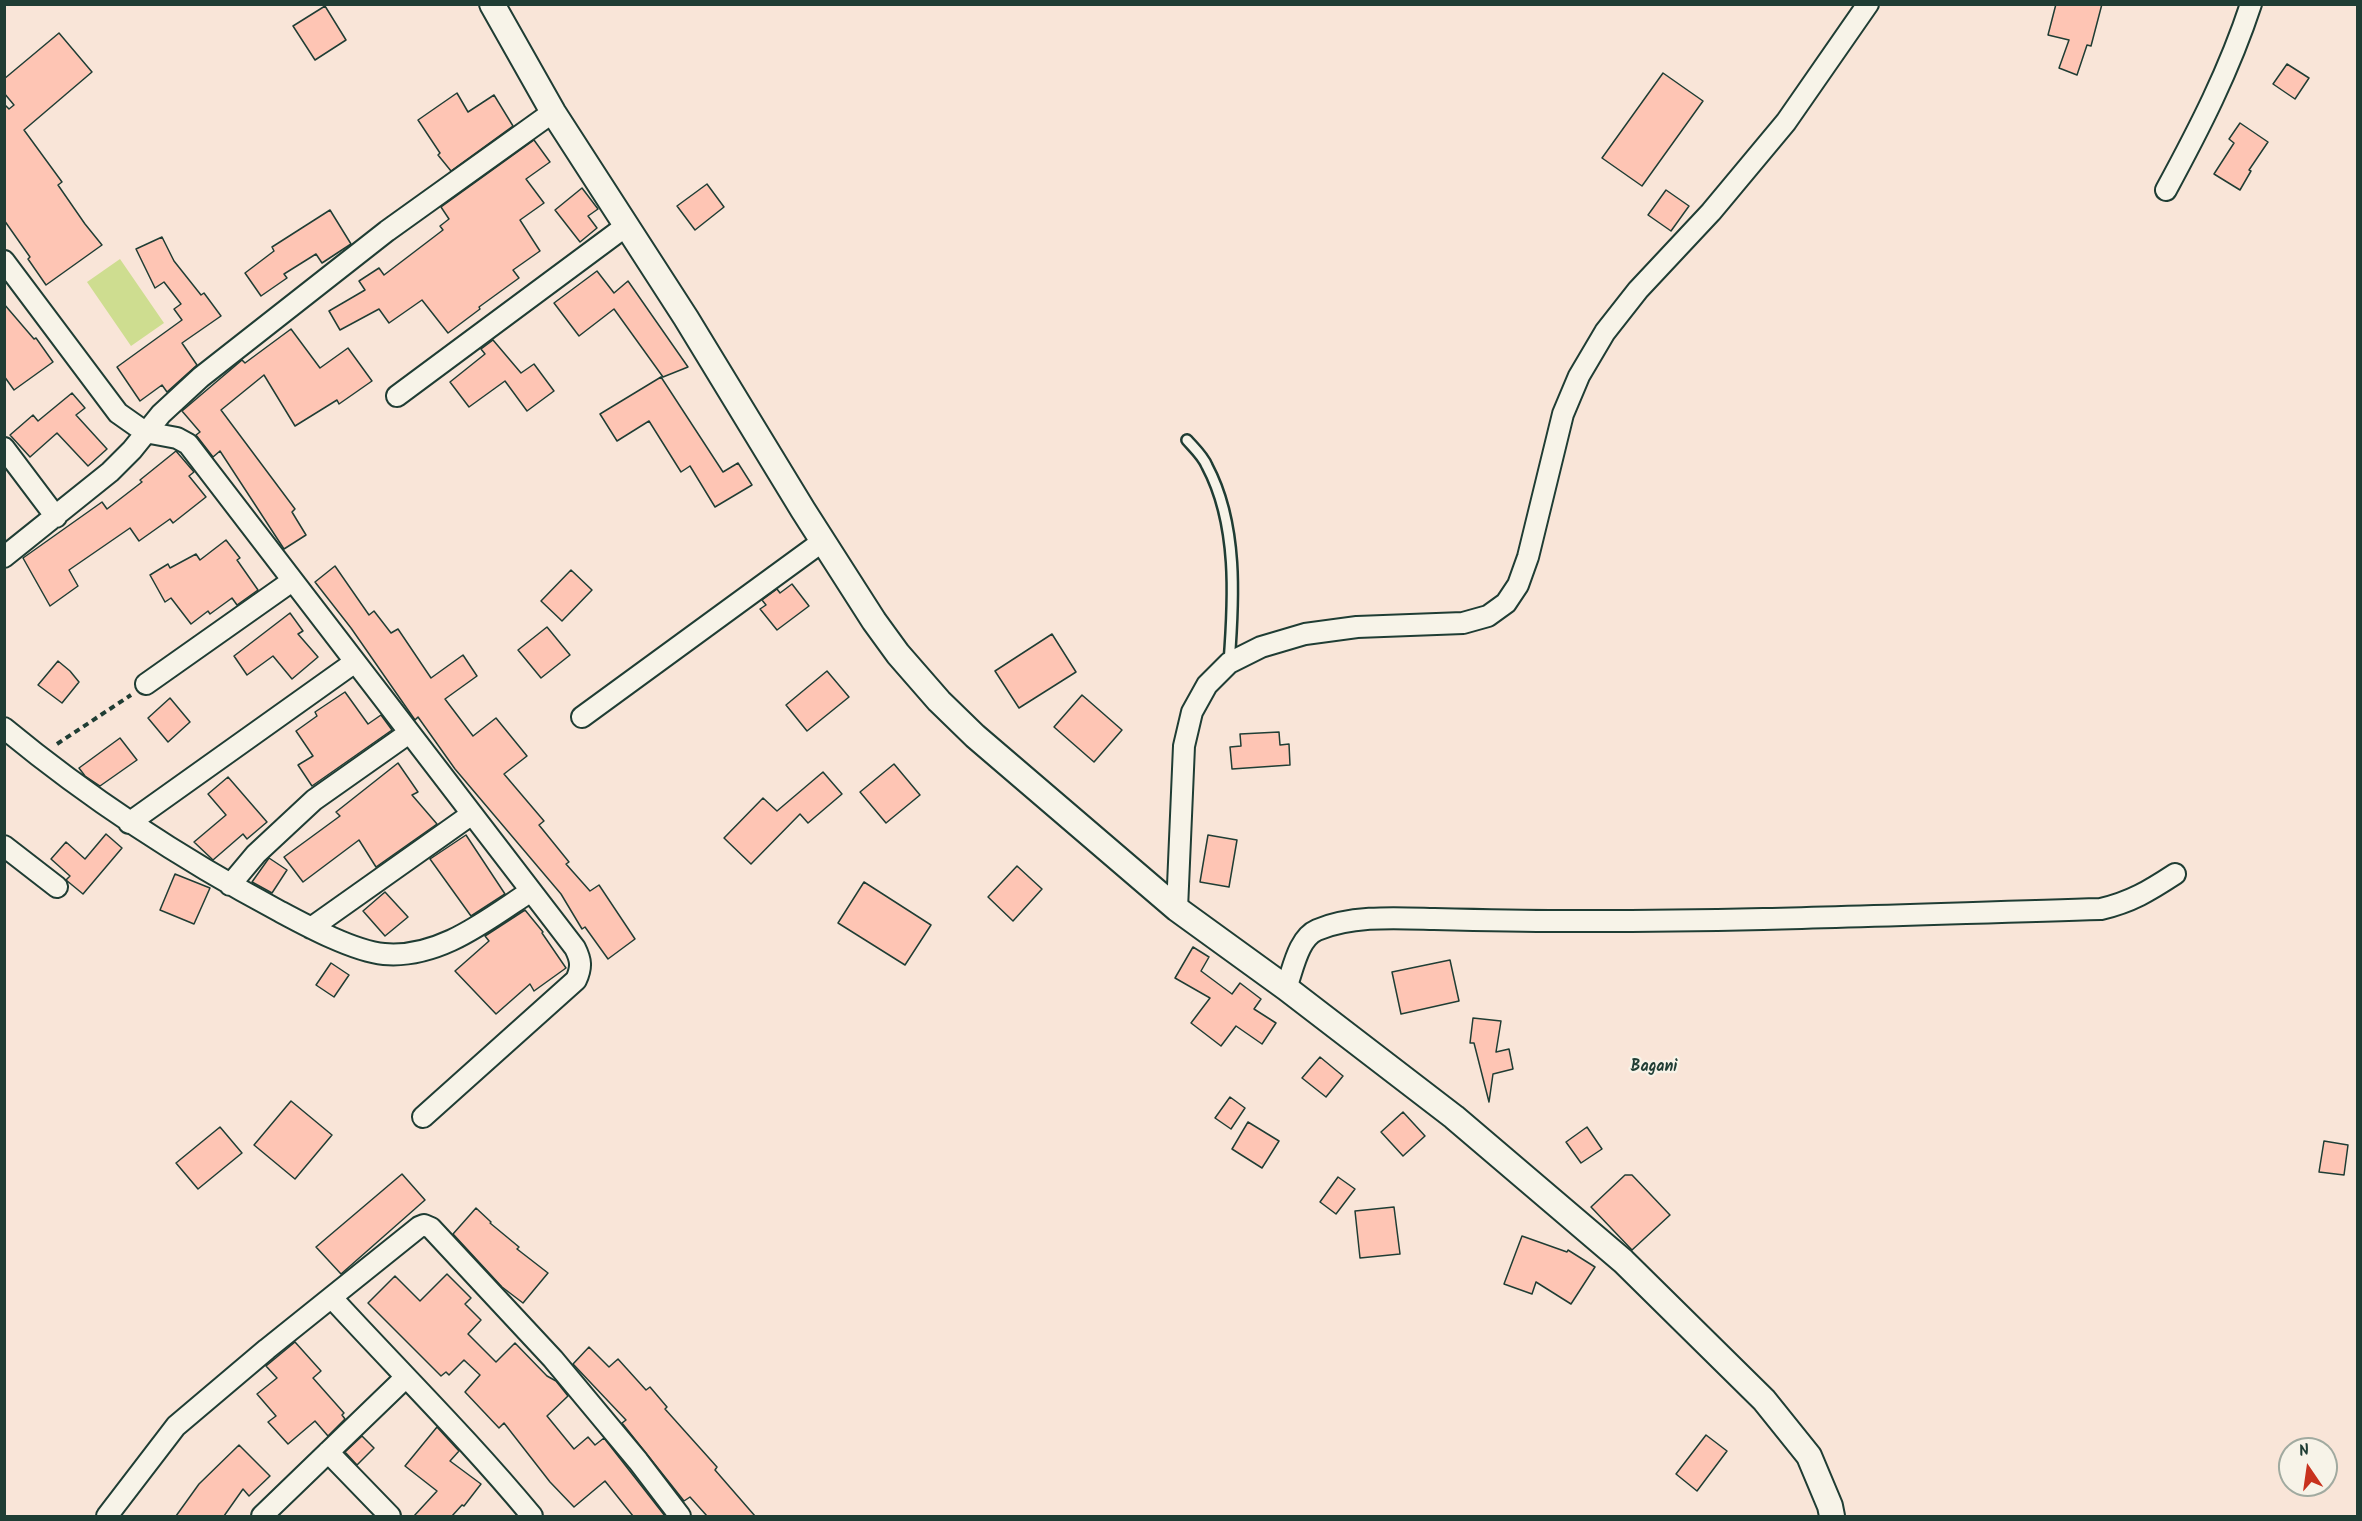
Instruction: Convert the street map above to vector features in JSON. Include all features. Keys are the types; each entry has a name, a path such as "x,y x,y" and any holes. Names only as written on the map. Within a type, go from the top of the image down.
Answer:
{"street":[{"path":"492,4 553,112 686,318 823,541 892,646 939,701 975,736 1177,909 1286,988 1454,1117 1623,1261 1764,1400 1809,1456 1832,1516"},
{"path":"1177,909 1184,746 1192,712 1207,685 1229,663 1261,647 1305,634 1357,627 1464,623 1488,616 1506,603 1518,585 1528,557 1563,414 1579,376 1600,341 1638,290 1711,212 1786,122 1868,4"},
{"path":"2166,190 2204,119 2236,51 2251,4"},
{"path":"4,557 110,472 161,414 201,377 387,231 553,112"},
{"path":"397,396 626,226"},
{"path":"4,261 118,413 146,432 177,438 188,444 575,948 581,969 576,980 423,1117"},
{"path":"4,448 56,517"},
{"path":"582,717 823,541"},
{"path":"146,684 292,581"},
{"path":"129,823 355,662"},
{"path":"4,728 39,757 129,823 230,885 311,928 357,946 384,954 424,951 462,937 531,891"},
{"path":"230,885 256,854 314,800 409,733"},
{"path":"311,928 472,814"},
{"path":"4,846 57,887"},
{"path":"1286,988 1305,939 1314,931 1324,927 1356,921 1401,919 1775,920 2101,909 2144,895 2175,874"},
{"path":"107,1516 176,1426 267,1349 419,1227 427,1226 553,1359 638,1461 680,1516"},
{"path":"332,1298 405,1378 439,1411 532,1516"},
{"path":"262,1516 405,1378"},
{"path":"328,1452 390,1516"}],"lane":[{"path":"1187,440 1207,464 1226,517 1233,599 1229,663"}],"path":[{"path":"39,757 146,684"}],"green space":[{"path":"120,259 164,323 131,346 87,282"}],"building":[{"path":"2056,4 2102,4 2091,46 2087,45 2077,75 2059,68 2069,40 2048,35"},
{"path":"325,6 346,40 315,60 293,26"},
{"path":"59,33 92,72 24,130 62,182 58,185 102,245 46,285 4,220 4,104 9,109 14,105 4,93 4,79"},
{"path":"2287,64 2309,78 2295,99 2273,84"},
{"path":"1663,73 1703,101 1642,186 1602,158"},
{"path":"457,93 468,112 494,95 513,126 451,171 438,155 440,153 418,120"},
{"path":"2240,123 2268,142 2249,170 2251,171 2240,190 2214,174 2234,143 2229,139"},
{"path":"534,140 550,162 526,179 544,203 520,220 540,251 513,270 519,278 448,333 422,300 389,323 379,309 340,330 329,311 365,290 359,281 379,268 384,275 443,230 440,226 449,219 441,207"},
{"path":"707,184 724,207 695,230 677,206"},
{"path":"582,188 598,209 588,216 597,228 580,242 555,210"},
{"path":"1666,190 1689,206 1671,231 1648,215"},
{"path":"330,210 351,244 322,263 316,254 284,274 287,278 261,296 245,273 274,251 272,247"},
{"path":"162,237 174,261 201,295 204,293 221,316 182,343 197,365 167,392 162,385 140,401 117,367 182,320 174,309 181,304 164,282 155,288 136,249"},
{"path":"597,271 614,293 628,281 688,367 663,377 614,309 579,336 554,303"},
{"path":"4,304 34,339 36,338 53,362 14,390 4,376"},
{"path":"291,329 320,368 348,348 372,381 339,404 337,400 295,426 264,375 221,410 295,509 292,512 306,535 284,549 220,451 213,457 196,435 200,432 182,411 242,360 245,363"},
{"path":"493,340 521,373 534,364 554,391 527,411 505,381 469,407 450,382 485,354 481,349"},
{"path":"661,377 723,472 738,463 752,485 715,507 690,466 681,472 649,421 617,441 600,414"},
{"path":"72,393 85,408 76,415 107,449 88,466 57,433 30,457 10,435 33,415 38,421"},
{"path":"176,451 194,472 189,476 206,497 173,523 170,519 139,541 130,528 69,570 78,586 50,606 23,558 102,502 107,509 142,482 140,480"},
{"path":"226,540 240,558 237,560 258,590 237,605 232,598 210,614 208,611 191,624 171,598 165,602 150,575 168,564 170,568 196,554 200,560"},
{"path":"335,566 369,615 374,611 391,633 398,629 431,678 463,655 477,676 445,699 473,736 496,718 527,756 504,774 544,821 539,825 569,862 566,864 590,891 599,885 635,939 608,959 585,927 582,929 561,894 455,769 418,717 415,720 351,628 315,582"},
{"path":"571,570 592,590 562,621 541,601"},
{"path":"792,584 809,606 777,630 760,609 766,605 762,600 777,589 780,593"},
{"path":"290,613 303,631 298,634 318,657 292,679 273,656 247,675 234,656"},
{"path":"547,627 570,655 541,678 518,650"},
{"path":"1052,634 1076,672 1019,708 995,671"},
{"path":"58,661 79,682 62,703 38,685"},
{"path":"827,671 849,697 807,731 786,705"},
{"path":"345,692 368,724 381,715 392,730 312,786 298,765 313,756 296,731 317,716 315,712"},
{"path":"1082,695 1122,730 1094,762 1054,727"},
{"path":"170,698 190,722 168,742 148,718"},
{"path":"1279,732 1280,745 1289,744 1290,765 1232,769 1230,747 1241,746 1240,734"},
{"path":"120,738 137,760 100,786 85,776 79,768"},
{"path":"398,763 418,792 412,795 437,824 376,867 359,840 303,882 284,857 340,816 336,812"},
{"path":"894,764 920,795 886,823 860,792"},
{"path":"823,772 842,794 808,823 800,814 751,864 724,838 763,798 777,811"},
{"path":"228,777 267,822 247,839 243,834 213,860 194,842 226,815 208,794"},
{"path":"106,834 122,848 83,894 66,880 70,876 51,859 66,842 85,859"},
{"path":"466,835 505,894 471,916 430,859"},
{"path":"1208,835 1237,840 1229,887 1200,882"},
{"path":"269,858 287,870 272,893 252,882"},
{"path":"1017,866 1042,889 1013,921 988,897"},
{"path":"175,874 210,888 194,924 160,910"},
{"path":"864,882 931,925 905,965 838,923"},
{"path":"385,892 408,917 385,936 363,911"},
{"path":"525,910 543,932 566,968 534,991 530,984 496,1014 455,971 489,941 485,936"},
{"path":"1193,947 1209,957 1201,971 1232,994 1240,983 1261,999 1254,1009 1276,1023 1262,1044 1236,1026 1221,1046 1191,1023 1210,998 1175,978"},
{"path":"1450,960 1459,1001 1401,1014 1392,972"},
{"path":"331,963 349,975 334,997 316,985"},
{"path":"1473,1018 1501,1021 1496,1052 1509,1049 1513,1069 1493,1074 1489,1102 1474,1043 1470,1043"},
{"path":"1320,1057 1343,1076 1326,1097 1302,1078"},
{"path":"1230,1097 1245,1108 1231,1129 1215,1118"},
{"path":"291,1101 332,1135 295,1179 254,1145"},
{"path":"1403,1112 1425,1136 1403,1156 1381,1132"},
{"path":"1248,1122 1279,1141 1262,1168 1232,1149"},
{"path":"220,1127 242,1153 198,1189 176,1163"},
{"path":"1587,1127 1602,1149 1581,1163 1566,1142"},
{"path":"2324,1141 2348,1145 2344,1175 2319,1172"},
{"path":"402,1174 425,1200 341,1274 316,1247"},
{"path":"1625,1175 1632,1175 1670,1215 1632,1250 1591,1207"},
{"path":"1338,1177 1355,1189 1336,1214 1320,1202"},
{"path":"1394,1207 1400,1254 1360,1258 1355,1211"},
{"path":"476,1208 519,1247 517,1249 548,1273 523,1303 502,1287 453,1234"},
{"path":"1522,1236 1567,1252 1568,1250 1595,1267 1571,1304 1536,1282 1532,1294 1504,1284"},
{"path":"447,1274 471,1298 465,1304 481,1320 468,1334 496,1362 515,1343 547,1376 556,1381 568,1396 547,1416 574,1449 588,1437 595,1445 604,1438 665,1516 633,1516 605,1481 574,1507 550,1482 504,1423 499,1428 465,1392 480,1375 464,1360 449,1375 446,1372 441,1376 368,1303 395,1276 420,1301"},
{"path":"295,1342 321,1371 313,1378 344,1413 342,1415 345,1419 328,1436 315,1421 288,1444 268,1422 276,1416 257,1394 277,1378 266,1366"},
{"path":"589,1347 609,1367 618,1359 646,1390 650,1387 667,1407 665,1409 717,1467 715,1470 755,1516 707,1516 690,1497 684,1501 622,1423 626,1420 573,1364"},
{"path":"437,1427 459,1451 450,1461 481,1484 464,1506 462,1505 452,1516 414,1516 437,1491 405,1466"},
{"path":"1706,1435 1727,1451 1697,1491 1676,1474"},
{"path":"362,1436 374,1448 357,1465 345,1452"},
{"path":"239,1445 270,1476 249,1496 243,1489 224,1516 176,1516 199,1484"}],"district":[{"name":"Bagani","path":"1654,1068"}]}
